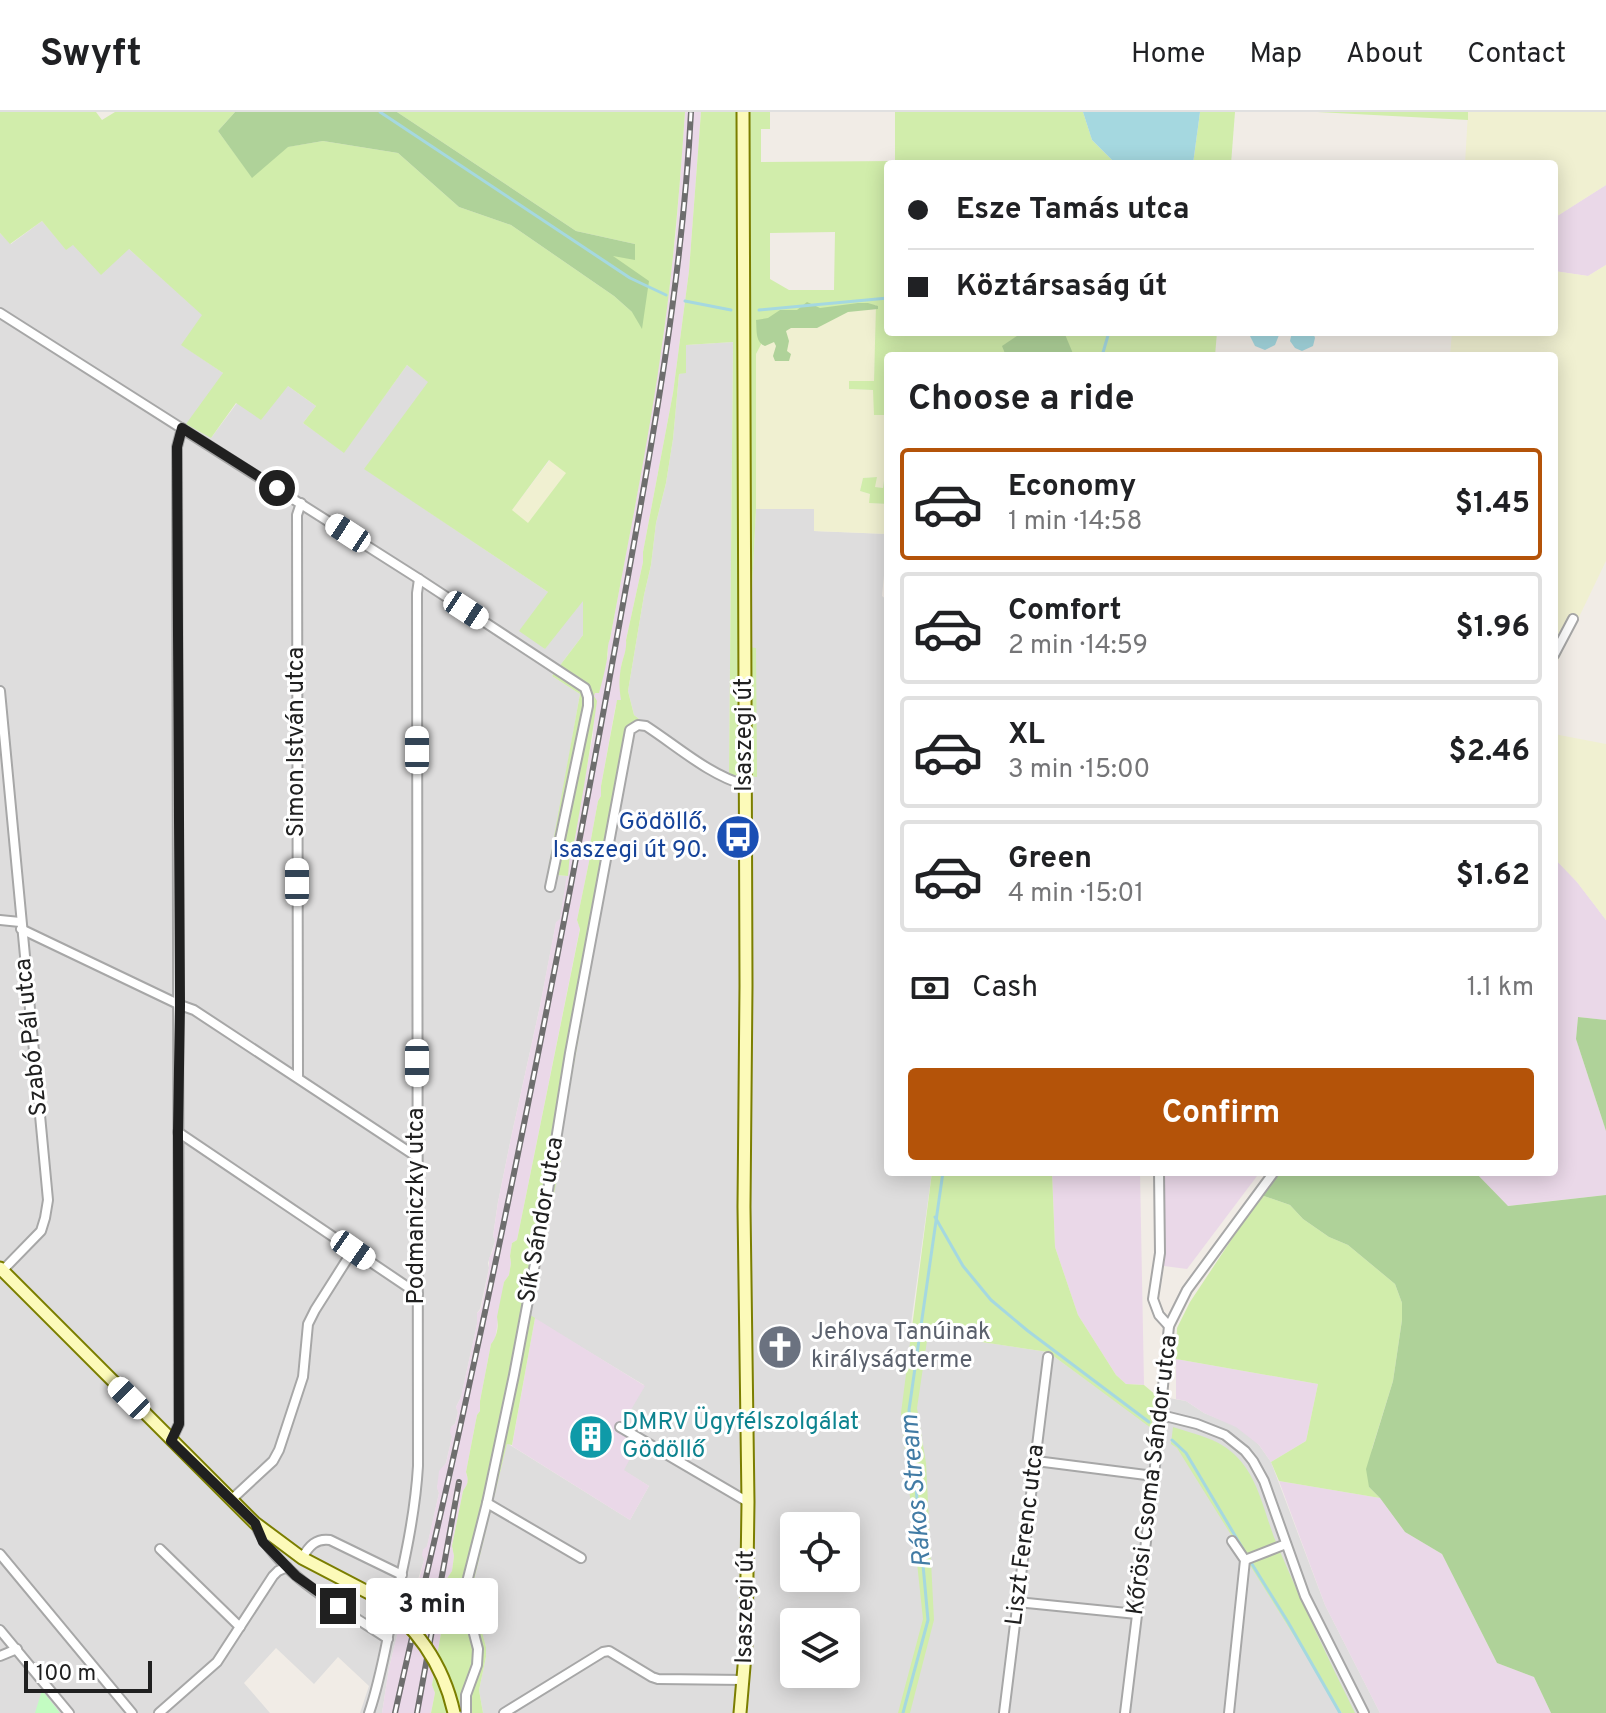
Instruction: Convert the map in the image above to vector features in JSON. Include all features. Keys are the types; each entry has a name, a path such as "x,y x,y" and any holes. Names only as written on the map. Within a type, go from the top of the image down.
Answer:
{"main road":[{"name":"Isaszegi út","path":"740,1713 744,1680 748,1502 744,1207 743,112"},
{"path":"1,1269 255,1523 302,1558 373,1595 403,1619 424,1643 443,1677 454,1713"}],"street":[{"path":"0,313 301,503 583,687 587,692 588,706 550,887"},
{"path":"171,1441 179,1424 177,447 182,428"},
{"name":"Simon István utca","path":"298,1077 297,515 301,503"},
{"name":"Podmaniczky utca","path":"369,1713 383,1669 417,1480 419,579"},
{"path":"1558,647 1573,619"},
{"name":"Szabó Pál utca","path":"0,691 48,1200 41,1231 1,1269"},
{"name":"Sík Sándor utca","path":"466,1713 466,1695 477,1665 478,1649 465,1596 514,1375 629,733 636,725 646,726 715,772 745,785"},
{"path":"0,920 21,926 194,1010 417,1157"},
{"path":"178,1132 418,1294"},
{"path":"1159,1176 1160,1253 1153,1299 1159,1315 1169,1326"},
{"name":"Kőrösi Csoma Sándor utca","path":"1125,1713 1169,1326 1187,1290 1271,1176"},
{"path":"231,1500 273,1461 279,1450 303,1377 308,1324 353,1250"},
{"name":"Liszt Ferenc utca","path":"1004,1713 1048,1357"},
{"path":"1161,1415 1217,1431 1245,1451 1264,1481 1305,1596 1364,1713"},
{"path":"620,1427 748,1502"},
{"path":"1036,1461 1154,1476"},
{"path":"487,1503 581,1558"},
{"path":"255,1523 263,1542 287,1567 317,1592 388,1639"},
{"path":"302,1558 314,1542 330,1540 402,1575"},
{"path":"1229,1713 1245,1560 1232,1541"},
{"path":"1245,1560 1286,1544"},
{"path":"160,1549 240,1627"},
{"path":"0,1554 132,1713"},
{"path":"159,1713 217,1662 273,1576 287,1567"},
{"path":"1017,1602 1137,1614"},
{"path":"0,1630 69,1713"},
{"path":"0,1656 17,1649"},
{"path":"504,1713 609,1651 658,1679 744,1680"}],"shaded area":[{"path":"685,112 701,112 689,271 673,393 621,666 621,700 617,701 615,709 577,920 580,928 466,1472 468,1480 452,1546 452,1571 446,1580 442,1617 445,1625 432,1685 435,1693 431,1713 382,1713 389,1668 408,1590 418,1583 424,1560 423,1550 427,1546 439,1493 439,1471 446,1463 451,1427 458,1413 456,1407 461,1397 495,1241 498,1202 511,1138 556,922 560,919 593,735 594,693 599,692 608,654 664,332"},
{"path":"1606,185 1606,265 1588,276 1558,272 1558,215"},
{"path":"42,221 66,249 72,245 129,249 203,315 182,345 223,373 211,438 237,403 288,386 316,406 303,423 344,452 407,365 429,382 365,469 548,592 544,649 583,600 583,635 552,676 580,694 546,886 556,875 568,876 511,1138 498,1202 495,1241 461,1397 456,1407 458,1412 451,1427 446,1463 437,1487 439,1493 427,1547 423,1550 424,1560 417,1583 408,1591 389,1668 382,1713 360,1713 369,1686 338,1657 314,1684 276,1648 244,1683 270,1713 0,1713 0,233 11,244"},
{"path":"733,342 729,775 756,648 749,648 756,509 814,509 814,531 884,534 884,1176 931,1176 910,1331 1048,1352 1151,1427 1157,1396 1186,1401 1249,1435 1271,1462 1325,1605 1380,1713 483,1713 479,1690 486,1647 473,1598 475,1576 507,1443 630,1520 649,1486 623,1470 619,1431 644,1385 530,1316 549,1227 558,1155 632,739 639,719 634,715 628,691 656,523 666,483 679,374 686,372 686,345"},
{"path":"1558,862 1606,920 1606,1020 1578,1017 1576,1039 1606,1131 1606,1195 1507,1206 1479,1176 1558,1176"},
{"path":"1052,1176 1140,1176 1144,1385 1126,1384 1116,1375 1078,1315 1055,1247"},
{"path":"1162,1176 1257,1176 1187,1269 1164,1266"},
{"path":"535,1318 645,1386 619,1430 639,1442 624,1470 649,1486 630,1520 512,1446"},
{"path":"1176,1359 1318,1384 1306,1441 1271,1462 1259,1445 1236,1427 1186,1401 1176,1399"},
{"path":"1279,1481 1380,1498 1405,1532 1442,1554 1497,1663 1534,1677 1551,1713 1380,1713 1325,1605"}],"green space":[{"path":"0,112 96,112 102,120 115,112 235,112 218,131 252,177 287,147 323,141 398,153 459,207 511,225 614,296 632,312 610,255 635,244 576,231 397,112 685,112 674,249 658,370 606,663 599,693 594,696 597,701 568,876 556,875 552,889 545,886 580,694 552,676 583,635 583,601 545,649 519,631 548,592 364,469 428,382 407,365 344,453 303,423 316,406 288,386 261,420 236,403 211,438 186,424 223,373 181,345 202,315 129,249 101,275 73,245 66,250 42,221 10,244 0,233","holes":["549,460 566,473 528,523 512,510"]},
{"path":"235,112 397,112 576,231 635,244 635,260 613,256 649,281 642,329 632,312 614,296 511,225 459,207 398,153 323,141 288,147 252,178 218,131"},
{"path":"701,112 770,112 770,129 761,129 761,162 884,161 884,336 1217,336 1215,352 884,352 884,415 874,415 873,390 849,389 849,381 874,381 876,305 778,312 756,354 756,509 749,647 756,648 757,777 729,775 733,342 686,345 686,373 679,374 666,483 656,523 628,691 634,715 639,719 632,739 558,1154 561,1159 530,1315 535,1318 512,1445 507,1444 475,1576 473,1598 486,1647 479,1690 483,1713 431,1713 435,1693 432,1685 445,1625 442,1617 446,1580 452,1571 454,1556 452,1546 463,1491 468,1482 466,1472 491,1344 497,1331 504,1282 509,1275 512,1243 517,1240 580,929 577,920 589,850 617,700 621,700 621,667 673,393 689,271","holes":["835,232 834,290 789,290 770,279 770,233"]},
{"path":"895,112 1083,112 1092,140 1112,160 895,160"},
{"path":"1200,112 1235,112 1231,160 1194,160"},
{"path":"1317,112 1468,112 1468,120"},
{"path":"1468,112 1606,112 1606,185 1558,215 1558,160 1465,160"},
{"path":"1606,265 1606,561 1558,661 1558,352 1450,352 1452,336 1558,336 1558,272 1588,276"},
{"path":"807,302 820,308 868,303 878,306 878,309 848,312 817,328 791,328 786,331 789,341 787,351 791,354 789,361 775,361 776,346 774,342 765,346 760,342 756,320 768,318 780,310 797,310"},
{"path":"877,305 874,381 849,381 849,389 873,390 884,412 883,488 874,487 877,477 863,478 860,491 870,494 870,503 884,504 884,534 814,531 814,509 756,509 756,354 778,312"},
{"path":"1017,336 1066,336 1072,352 1004,352 1002,346"},
{"path":"550,460 567,472 528,524 511,511"},
{"path":"877,477 875,487 883,488 884,480 884,504 869,503 870,494 860,491 863,478"},
{"path":"1558,735 1606,744 1606,920 1558,862"},
{"path":"1578,1017 1606,1020 1606,1131 1576,1039"},
{"path":"931,1176 1052,1176 1055,1247 1078,1315 1116,1375 1126,1384 1144,1385 1157,1396 1151,1428 1048,1352 928,1334 917,1408 926,1463 934,1620 910,1713 898,1713 923,1619 901,1413"},
{"path":"1276,1176 1479,1176 1508,1206 1606,1195 1606,1713 1551,1713 1534,1677 1497,1663 1442,1554 1405,1532 1369,1487 1366,1469 1393,1381 1402,1320 1402,1303 1395,1284 1348,1245 1329,1237 1303,1219 1290,1205 1261,1195"},
{"path":"1261,1195 1290,1205 1303,1219 1329,1237 1348,1245 1395,1284 1402,1303 1402,1320 1393,1381 1372,1449 1369,1487 1380,1498 1279,1481 1271,1462 1306,1441 1318,1384 1176,1359 1177,1328 1190,1302"},
{"path":"1173,1427 1220,1444 1234,1454 1250,1474 1287,1568 1355,1713 1342,1713 1177,1448 1171,1444"},
{"path":"42,1690 60,1713 35,1713"}],"water":[{"path":"1083,112 1200,112 1194,160 1112,160 1092,140"},
{"path":"1250,336 1279,336 1275,345 1265,350 1255,346"},
{"path":"1291,336 1315,338 1313,346 1302,351 1290,341"}],"waterway":[{"path":"380,112 630,278 666,295"},
{"path":"759,310 884,298"},
{"path":"685,301 731,310"},
{"name":"Rákos Stream","path":"1103,352 1108,336"},
{"name":"Rákos Stream","path":"903,1713 928,1620 909,1410 942,1176"},
{"path":"935,1217 963,1266 991,1300 1149,1422"},
{"path":"1172,1440 1186,1453 1243,1549"},
{"path":"1252,1564 1340,1713"}],"railway":[{"path":"395,1713 506,1211 608,687 669,329 679,257 691,112"},
{"path":"417,1713 459,1482"}],"place":[{"name":"Gödöllő, Isaszegi út 90.","path":"738,837"},
{"name":"Jehova Tanúinak királyságterme","path":"780,1347"},
{"name":"DMRV Ügyfélszolgálat Gödöllő","path":"591,1437"}],"route":[{"path":"277,488 182,428 177,447 179,1424 171,1441 255,1523 263,1542 296,1576 338,1606"}]}
